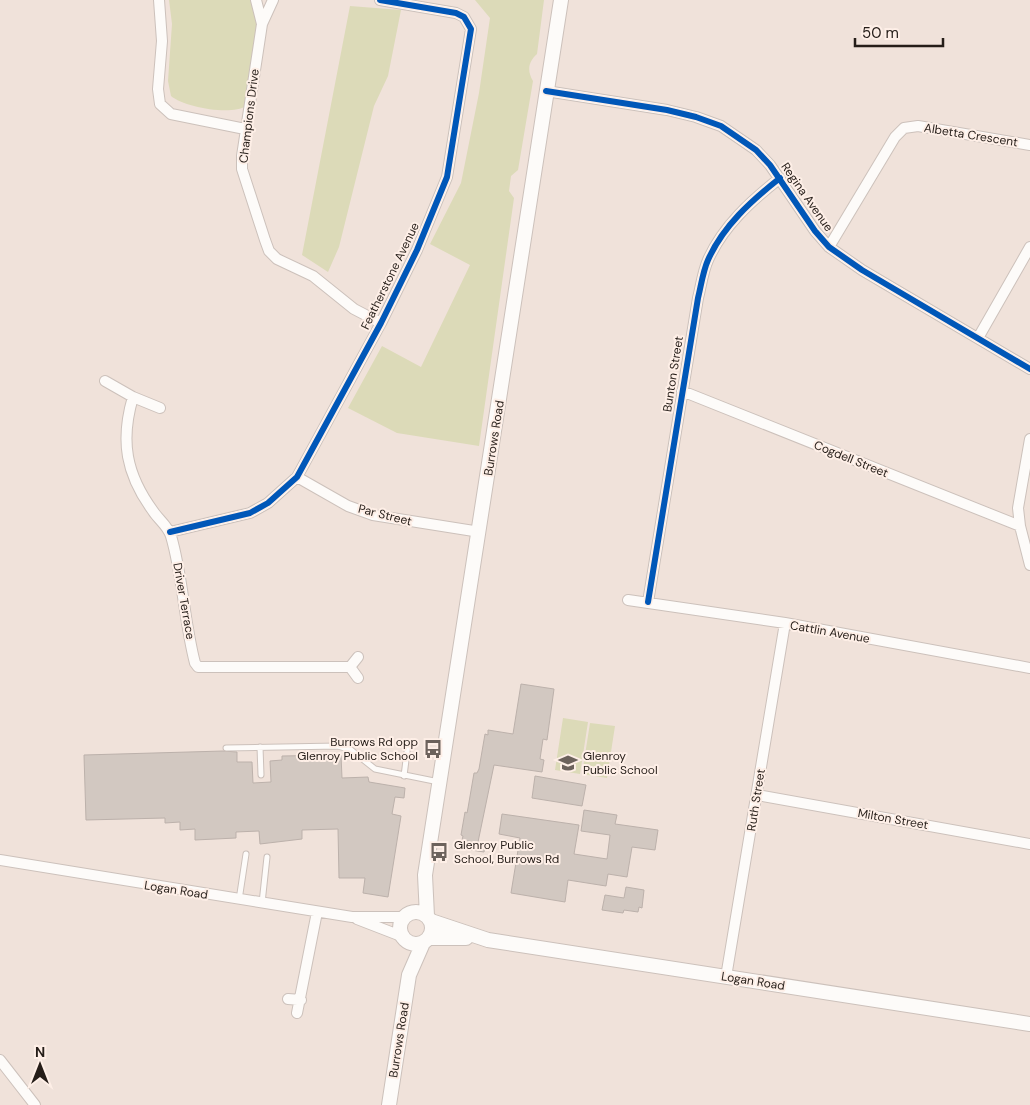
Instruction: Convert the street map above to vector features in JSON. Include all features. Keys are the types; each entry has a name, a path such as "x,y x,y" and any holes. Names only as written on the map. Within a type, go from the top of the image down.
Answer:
{"main road":[{"name":"Burrows Road","path":"429,919 425,876 480,532 561,0"},
{"name":"Burrows Road","path":"407,915 425,876"},
{"path":"419,912 429,919 432,930 426,941 413,945 403,938 399,926 407,915 419,912"},
{"name":"Logan Road","path":"429,919 476,938"},
{"name":"Burrows Road","path":"403,938 410,975"},
{"name":"Logan Road","path":"426,941 476,938 1030,1024"},
{"name":"Burrows Road","path":"389,1105 410,975 426,941"}],"street":[{"path":"159,0 162,41 158,89 160,104 171,114 245,129"},
{"path":"256,0 267,2 273,0"},
{"name":"Champions Drive","path":"256,0 262,24"},
{"name":"Champions Drive","path":"273,0 262,24 245,129 242,169 269,251 277,259 313,276 354,309 381,323"},
{"name":"Featherstone Avenue","path":"170,532 250,513 268,503 297,477 381,323 417,250 447,177 471,29 464,18 456,13 380,0"},
{"name":"Regina Avenue","path":"546,91 667,110 696,117 721,126 756,150 780,178 814,231 828,247 862,270 1030,369"},
{"name":"Albetta Crescent","path":"828,247 895,137 904,128 918,126 1030,145"},
{"name":"Bunton Street","path":"648,602 698,298 708,260 727,228 752,200 780,178"},
{"path":"978,338 1030,247"},
{"path":"105,381 133,397 160,408"},
{"name":"Cogdell Street","path":"682,391 1020,526"},
{"name":"Driver Terrace","path":"133,397 125,429 126,450 131,470 152,511 170,532 179,571 194,658 198,666 350,667"},
{"path":"1030,439 1018,508 1020,526 1030,564"},
{"name":"Par Street","path":"297,477 348,506 373,515 480,532"},
{"name":"Cattlin Avenue","path":"628,600 785,623 1030,668"},
{"name":"Ruth Street","path":"726,977 785,623"},
{"path":"358,657 350,667 358,678"},
{"name":"Milton Street","path":"757,795 1030,844"},
{"name":"Logan Road","path":"0,860 352,917 407,915"},
{"path":"297,1014 317,912"},
{"name":"Logan Road","path":"352,917 403,938"},
{"path":"288,999 300,1000"},
{"path":"0,1060 35,1105"}],"lane":[{"path":"404,776 408,744"},
{"path":"226,748 331,745 346,747 375,769 440,783"},
{"path":"260,747 261,775"},
{"path":"239,900 246,854"},
{"path":"262,903 267,857"}],"shaded area":[{"path":"169,0 259,0 262,3 246,106 230,110 208,109 186,104 171,96 168,81 172,24"},
{"path":"475,0 544,0 537,54 529,67 533,81 518,170 511,176 509,191 514,198 479,446 397,433 348,408 382,346 421,367 470,265 430,244 461,183 479,93 490,18"},
{"path":"350,6 401,10 388,76 374,106 339,247 328,272 302,255"},
{"path":"563,718 588,722 580,774 555,770"},
{"path":"590,723 615,726 607,778 582,774"}],"building":[{"path":"521,684 554,689 547,740 543,739 540,759 544,760 542,772 494,765 478,842 486,843 484,852 471,850 473,842 462,840 463,836 461,835 474,773 477,773 479,769 485,734 488,735 488,730 513,734"},
{"path":"237,752 237,762 252,762 253,783 271,782 270,761 282,760 282,756 341,755 342,778 368,777 369,782 405,788 404,798 395,797 392,814 401,816 388,897 363,893 365,878 339,878 338,829 302,830 302,839 260,844 259,831 236,832 236,838 195,840 195,829 180,830 180,822 165,823 165,818 86,820 84,755"},
{"path":"535,776 586,785 582,806 532,798"},
{"path":"584,810 617,815 615,824 658,830 655,850 632,847 627,877 608,874 606,886 568,880 565,902 511,893 520,838 499,834 502,814 579,825 574,854 607,859 610,835 581,831"},
{"path":"626,887 644,890 642,908 639,907 638,912 624,910 623,913 602,910 605,895 624,898"}],"cycle path":[{"path":"170,532 250,513 268,503 297,477 381,323 417,250 447,177 471,29 464,17 456,13 380,0"},
{"path":"546,91 667,110 696,117 721,126 756,150 770,165 815,231 829,247 862,270 1030,369"},
{"path":"648,602 698,298 705,269 714,248 730,225 748,205 780,178"}],"place":[{"name":"Burrows Rd opp Glenroy Public School","path":"433,749"},
{"name":"Glenroy Public School","path":"568,763"},
{"name":"Glenroy Public School, Burrows Rd","path":"439,852"}]}
